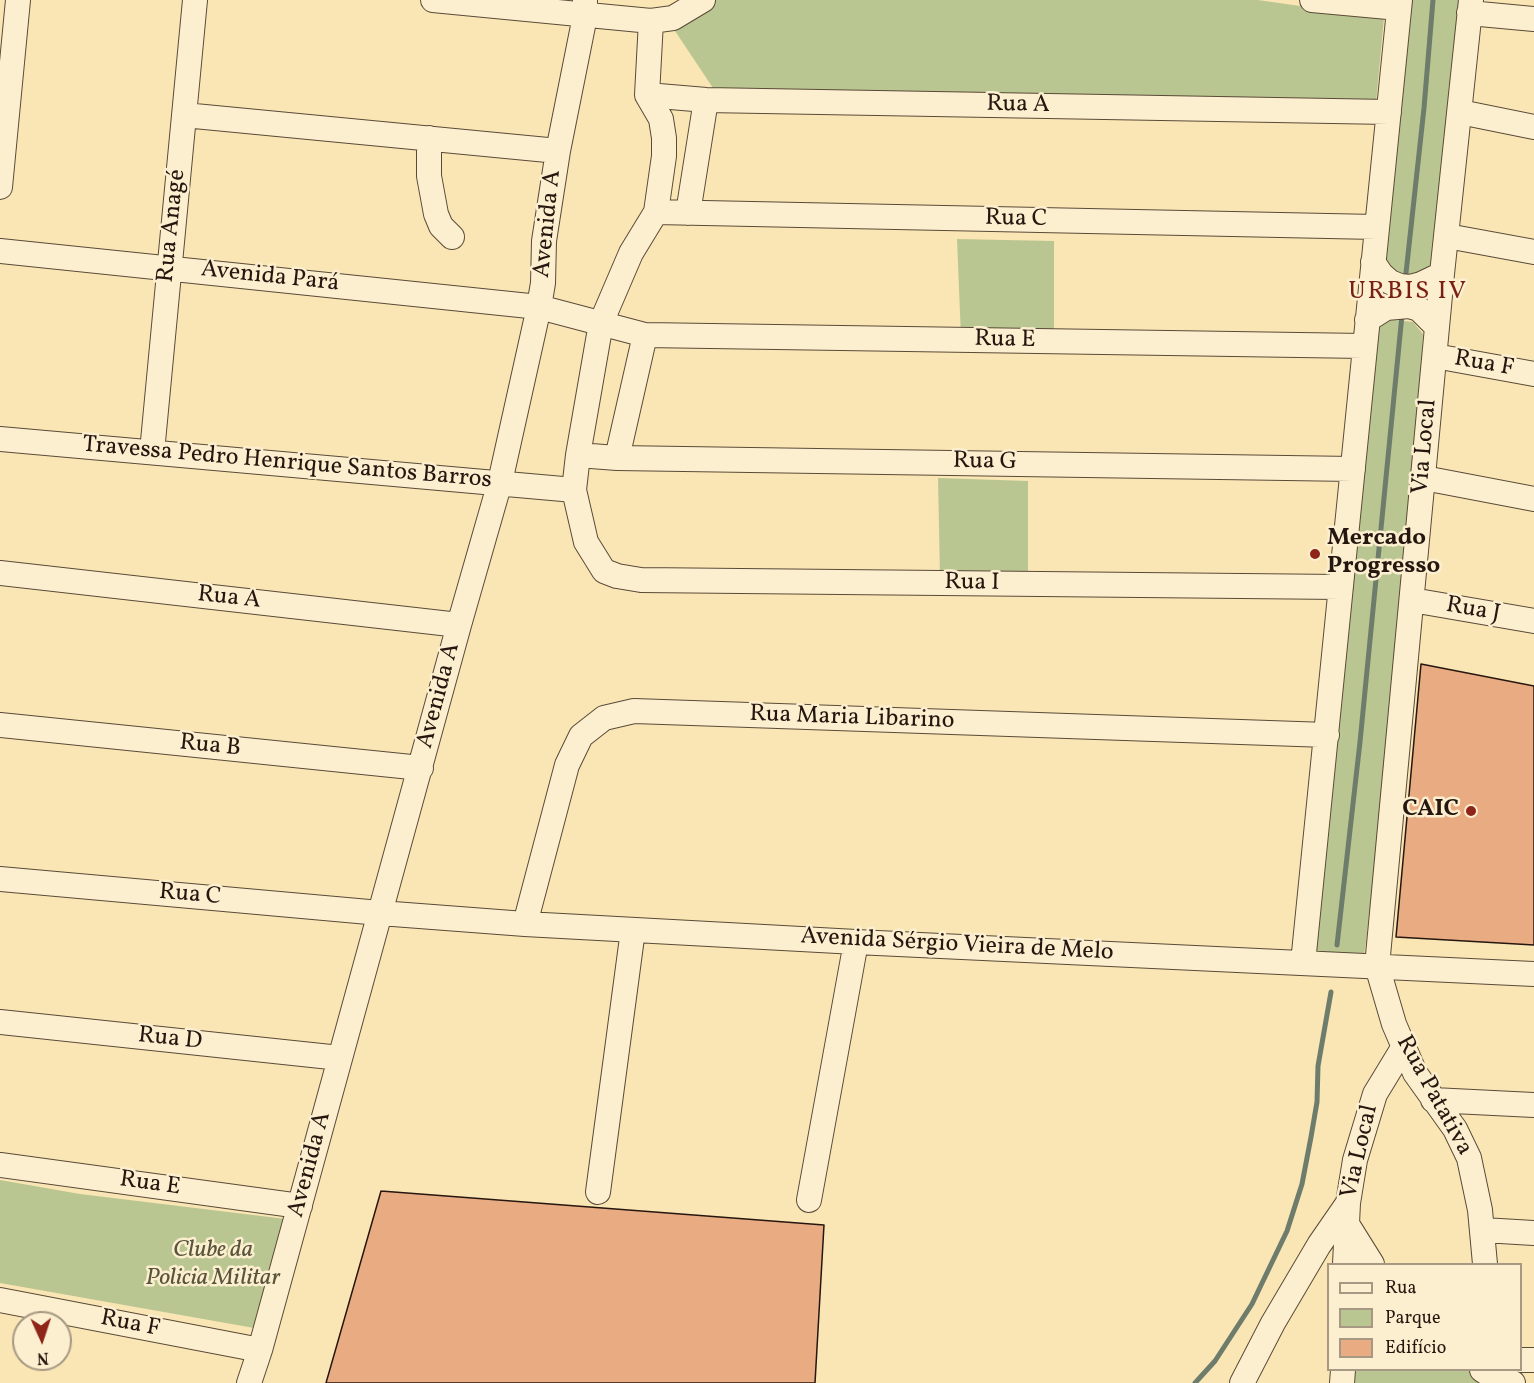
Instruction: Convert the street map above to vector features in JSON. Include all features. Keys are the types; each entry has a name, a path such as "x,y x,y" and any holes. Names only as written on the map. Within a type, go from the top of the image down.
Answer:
{"street":[{"path":"0,186 18,0"},
{"name":"Rua Anagé","path":"152,452 195,0"},
{"path":"433,0 585,8 662,20 703,0"},
{"path":"1303,963 1372,262 1400,4 1312,0"},
{"path":"1470,6 1534,19"},
{"name":"Via Local","path":"1377,966 1442,274 1470,6"},
{"name":"Avenida A","path":"249,1383 500,482 539,307 543,282 544,241 558,150 585,8"},
{"path":"574,490 601,323 631,253 656,212 664,156 664,138 660,119 647,95 662,20"},
{"name":"Rua A","path":"647,95 706,100 1389,112"},
{"path":"688,213 706,100"},
{"path":"1460,112 1534,127"},
{"path":"184,116 558,150"},
{"path":"429,138 429,176 436,214 441,226 452,237"},
{"name":"Rua C","path":"656,212 1376,227"},
{"path":"1447,236 1534,252"},
{"name":"Avenida Pará","path":"0,251 539,307 601,323"},
{"path":"1372,262 1390,282 1400,286 1410,287 1421,284 1442,274"},
{"path":"1367,320 1386,308 1409,306 1419,309 1437,327"},
{"name":"Rua E","path":"601,323 645,335 1364,346"},
{"path":"617,458 645,335"},
{"name":"Rua F","path":"1435,356 1534,374"},
{"name":"Travessa Pedro Henrique Santos Barros","path":"0,439 574,490"},
{"name":"Rua G","path":"578,455 617,458 1353,469"},
{"path":"1424,478 1534,499"},
{"name":"Rua I","path":"574,490 586,542 604,571 640,580 1341,587"},
{"name":"Rua A","path":"0,573 459,625"},
{"name":"Rua J","path":"1412,600 1534,621"},
{"name":"Rua Maria Libarino","path":"525,924 567,765 581,736 604,718 634,711 1326,735"},
{"name":"Rua B","path":"0,725 421,768"},
{"name":"Rua C","path":"0,879 380,913"},
{"name":"Avenida Sérgio Vieira de Melo","path":"380,913 525,924 856,942 1534,974"},
{"path":"598,1192 633,930"},
{"path":"809,1200 856,942"},
{"name":"Rua Patativa","path":"1377,966 1403,1048 1415,1073 1455,1129 1469,1158 1483,1230 1485,1263"},
{"name":"Rua D","path":"0,1022 340,1059"},
{"name":"Via Local","path":"1345,1263 1347,1214 1355,1160 1375,1094 1403,1048"},
{"path":"1433,1100 1534,1105"},
{"name":"Rua E","path":"0,1165 300,1206"},
{"path":"1242,1383 1273,1323 1319,1245 1347,1214 1372,1263"},
{"path":"1483,1230 1534,1233"},
{"name":"Rua F","path":"0,1300 260,1350"},
{"path":"1484,1371 1493,1377 1513,1383"},
{"path":"1517,1371 1528,1383"}],"green space":[{"path":"680,0 1258,0 1384,18 1376,103 721,100 663,13"},
{"path":"1403,0 1461,0 1438,262 1428,273 1398,279 1383,266"},
{"path":"957,239 1054,241 1054,338 961,338"},
{"path":"1386,319 1413,322 1423,334 1419,415 1399,638 1366,942 1364,955 1316,956 1310,949 1375,332"},
{"path":"938,478 1028,481 1028,576 940,577"},
{"name":"Clube da Policia Militar","path":"0,1180 80,1194 286,1219 254,1328 0,1283"},
{"path":"1351,1371 1491,1371 1508,1383 1351,1383"}],"building":[{"name":"CAIC","path":"1421,664 1534,686 1534,945 1396,937"},
{"path":"381,1191 824,1225 815,1383 326,1383"}],"waterway":[{"path":"1406,273 1433,0"},
{"path":"1337,945 1360,742 1402,315"},
{"path":"1195,1383 1215,1361 1252,1304 1287,1231 1302,1184 1311,1137 1317,1102 1318,1066 1331,992"}],"place":[{"name":"Mercado Progresso","path":"1315,554"},
{"name":"CAIC","path":"1471,811"}],"district":[{"name":"URBIS IV","path":"1408,293"}]}
